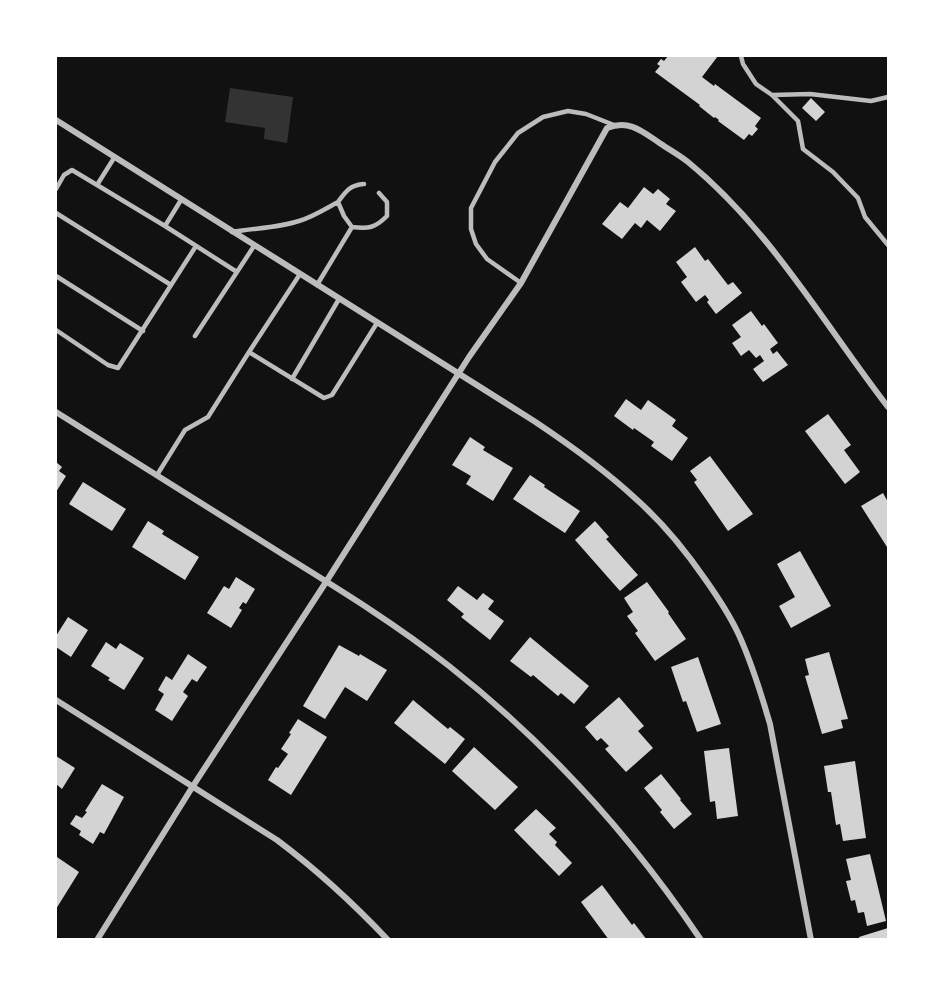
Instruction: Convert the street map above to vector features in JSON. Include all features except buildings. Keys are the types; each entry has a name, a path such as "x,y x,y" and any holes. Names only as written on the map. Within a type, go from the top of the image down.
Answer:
{"street":[{"path":"56,120 534,421 610,475 638,500 669,533 698,568 719,599 741,640 760,689 811,939"},
{"path":"97,939 192,786 459,373 521,283 607,128 616,124 637,128 686,160 713,184 781,261 888,406"},
{"path":"56,412 326,582 405,634 448,666 500,709 589,796 636,850 701,939"},
{"path":"56,700 277,840 337,888 388,939"}],"lane":[{"path":"741,56 742,64 756,84 772,95 798,121 803,149 833,172 858,198 865,217 888,245"},
{"path":"772,95 810,94 871,101 888,97"},
{"path":"521,283 487,259 476,244 471,229 471,208 495,162 518,133 543,117 568,111 586,114 616,124"},
{"path":"97,185 114,158"},
{"path":"56,189 64,175 72,170 237,272"},
{"path":"232,232 297,222 338,202 347,189 364,184"},
{"path":"338,202 352,227 365,229 377,225 387,216 387,202 379,193"},
{"path":"165,226 181,200"},
{"path":"56,213 171,285"},
{"path":"317,285 352,227"},
{"path":"56,330 108,365 118,368 196,246"},
{"path":"195,336 254,246"},
{"path":"157,475 185,430 208,417 300,274"},
{"path":"56,276 143,331"},
{"path":"292,379 339,299"},
{"path":"249,352 324,398 332,395 377,323"}],"shaded area":[{"path":"230,88 293,97 287,143 264,139 265,128 225,122"}]}
